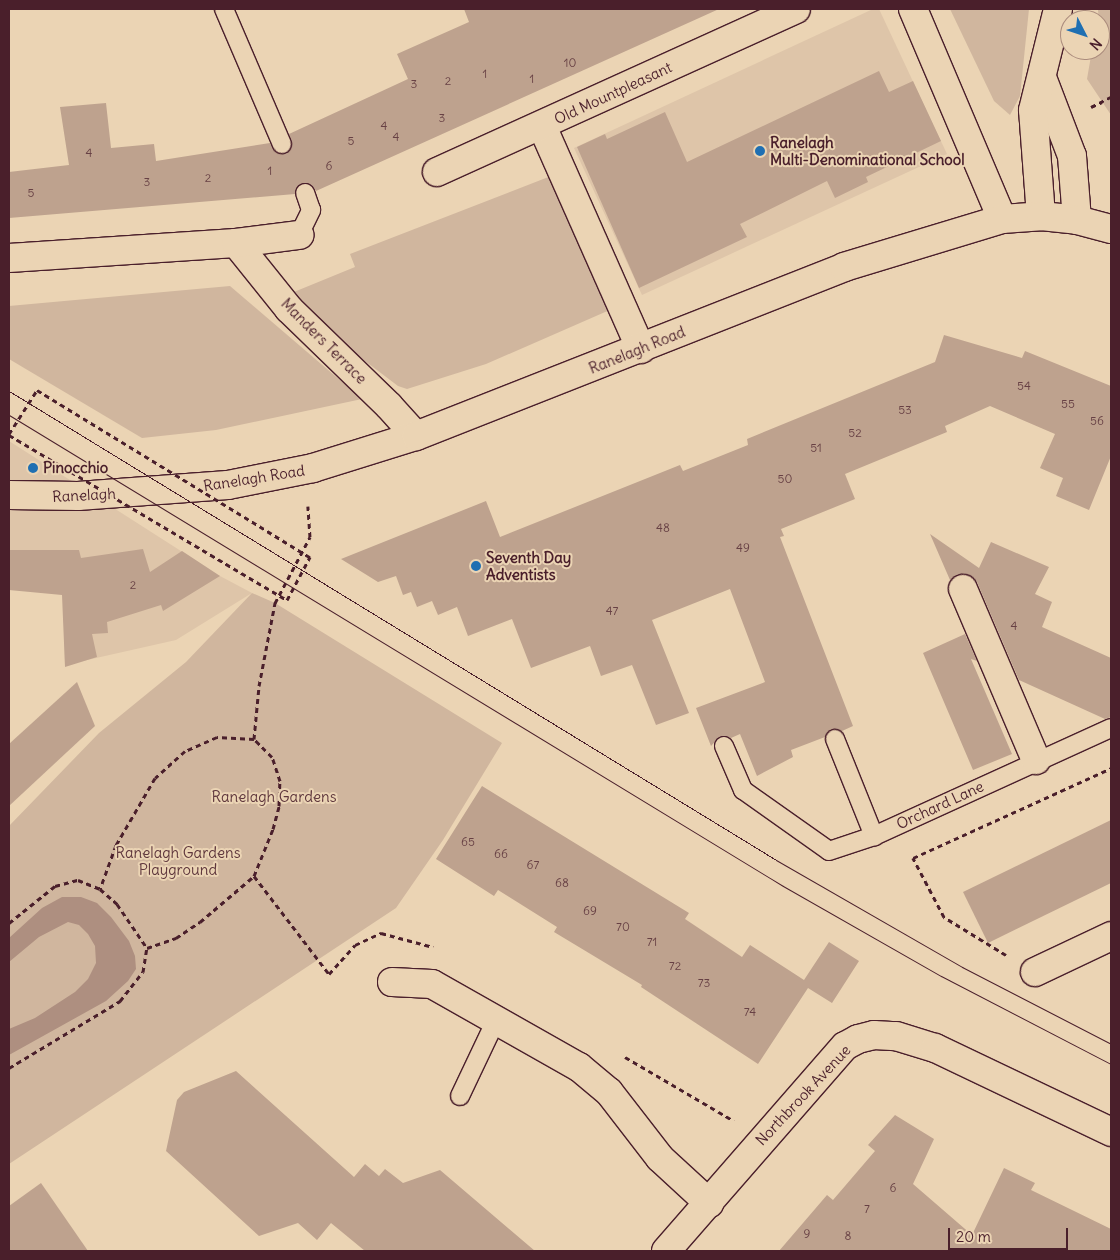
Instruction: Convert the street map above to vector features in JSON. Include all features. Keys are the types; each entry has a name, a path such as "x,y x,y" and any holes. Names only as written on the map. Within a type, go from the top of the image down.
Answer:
{"street":[{"name":"Old Mountpleasant","path":"640,349 542,126 796,9"},
{"path":"913,9 1002,219"},
{"path":"1042,216 1033,110 1043,80 1058,9"},
{"path":"1043,80 1072,156 1077,220"},
{"path":"437,172 542,126"},
{"name":"Ranelagh Road","path":"160,490 228,485 313,468 416,436 844,268 1002,219 1042,216 1077,220 1111,229"},
{"path":"9,258 236,243 299,235"},
{"name":"Manders Terrace","path":"236,243 289,309 390,406 416,436"},
{"name":"Ranelagh","path":"9,496 78,496 160,490"},
{"path":"963,589 1036,760"},
{"path":"1035,972 1111,936"},
{"path":"392,982 432,984 497,1018 595,1079 660,1158 709,1203"},
{"name":"Northbrook Avenue","path":"666,1251 845,1046 874,1035 896,1036 935,1048 1111,1132"}],"lane":[{"path":"224,9 282,144"},
{"path":"299,235 311,210 305,193"},
{"name":"Orchard Lane","path":"724,746 743,790 829,851 842,849 874,836 1036,760 1111,728"},
{"path":"835,739 874,836"},
{"path":"460,1096 497,1018"}],"path":[{"path":"1102,102 1083,112 1111,97"},
{"path":"37,390 310,557 287,600 9,434 37,390"},
{"path":"254,739 259,686 275,603 310,537 308,506"},
{"path":"100,889 116,845 155,778 185,751 217,737 254,739 272,757 280,781 279,806 273,829 254,876 200,922 176,938 147,948"},
{"path":"1035,972 944,917 913,858 1111,768"},
{"path":"254,876 330,974 356,945 381,933 441,949"},
{"path":"9,923 55,886 78,880 100,889 117,904 147,948 143,972 120,1001 9,1068"},
{"path":"620,1054 735,1122 742,1114"}],"shaded area":[{"name":"Ranelagh Multi-Denominational School","path":"873,9 879,9 947,154 642,295 574,148"},
{"path":"9,441 220,576 252,593 176,640 65,665 63,590 9,590"},
{"path":"62,897 81,897 97,903 111,917 129,941 135,956 136,969 128,981 106,1001 9,1055 9,1029 35,1018 75,992 88,979 96,963 95,946 88,934 79,925 68,922 39,937 9,962 9,938 42,908"}],"green space":[{"path":"950,9 1029,9 1020,96 1010,115 994,101"},
{"path":"1111,9 1111,115 1087,79 1090,60 1110,60 1110,10 1098,10"},
{"path":"551,176 612,309 486,364 407,389 398,386 365,361 289,294 355,267 350,254"},
{"path":"230,286 362,399 216,430 142,438 9,359 9,306"},
{"name":"Ranelagh Gardens","path":"252,593 275,603 502,743 443,840 396,908 9,1164 9,826 99,733 186,662"}],"building":[{"path":"464,9 719,9 316,191 312,185 302,183 295,194 9,218 9,172 69,165 60,107 106,103 111,148 154,144 156,161 270,143 276,153 286,154 292,146 289,134 408,79 397,54 469,22"},
{"name":"Ranelagh Multi-Denominational School","path":"879,71 889,92 913,81 941,141 866,177 868,182 835,198 827,181 740,224 747,237 639,288 577,147 605,134 607,139 665,112 687,162"},
{"path":"944,335 1022,358 1025,351 1111,386 1111,456 1089,510 1056,496 1063,478 1040,468 1055,434 990,406 945,426 947,432 845,474 855,499 781,529 784,536 780,537 853,726 842,731 831,729 825,737 791,750 793,757 757,776 740,734 731,738 720,736 711,746 696,708 765,682 730,589 652,620 689,713 656,725 632,665 601,676 590,646 531,668 512,619 468,636 457,607 438,615 432,601 417,607 411,592 403,595 396,576 378,582 341,559 486,501 500,537 680,465 683,471 748,445 747,439 935,362"},
{"path":"930,534 979,568 991,542 1049,567 1035,594 1052,602 1042,627 1111,658 1111,717 1105,719 1019,680 977,582 964,573 950,580"},
{"path":"143,549 150,572 182,551 220,576 163,611 161,605 107,622 108,633 92,634 97,657 65,667 62,595 9,590 9,550 79,550 81,558"},
{"path":"965,634 977,661 971,659 1012,754 973,770 923,653"},
{"path":"77,682 95,726 9,806 9,744"},
{"path":"482,786 689,913 685,919 742,957 750,945 804,980 829,942 859,961 832,1003 808,988 758,1064 641,987 642,985 554,932 557,927 498,890 494,896 436,859"},
{"path":"1111,820 1111,883 988,943 963,892"},
{"path":"236,1071 354,1177 365,1164 379,1176 385,1169 403,1183 440,1170 535,1251 365,1251 331,1223 317,1240 298,1223 259,1236 166,1151 177,1100 184,1092"},
{"path":"895,1115 934,1139 913,1184 972,1235 1004,1168 1035,1183 1031,1190 1111,1229 1111,1251 779,1251 827,1195 833,1200 875,1151 868,1145"},
{"path":"41,1183 88,1251 9,1251 9,1206"}],"tram line":[{"path":"9,391 776,860 962,967 1111,1044"},
{"path":"9,415 783,886 941,976 1111,1064"}],"place":[{"name":"Ranelagh Multi-Denominational School","path":"760,151"},
{"name":"Pinocchio","path":"33,468"},
{"name":"Seventh Day Adventists","path":"476,566"}],"park label":[{"name":"Ranelagh Gardens Playground","path":"178,860"}]}
